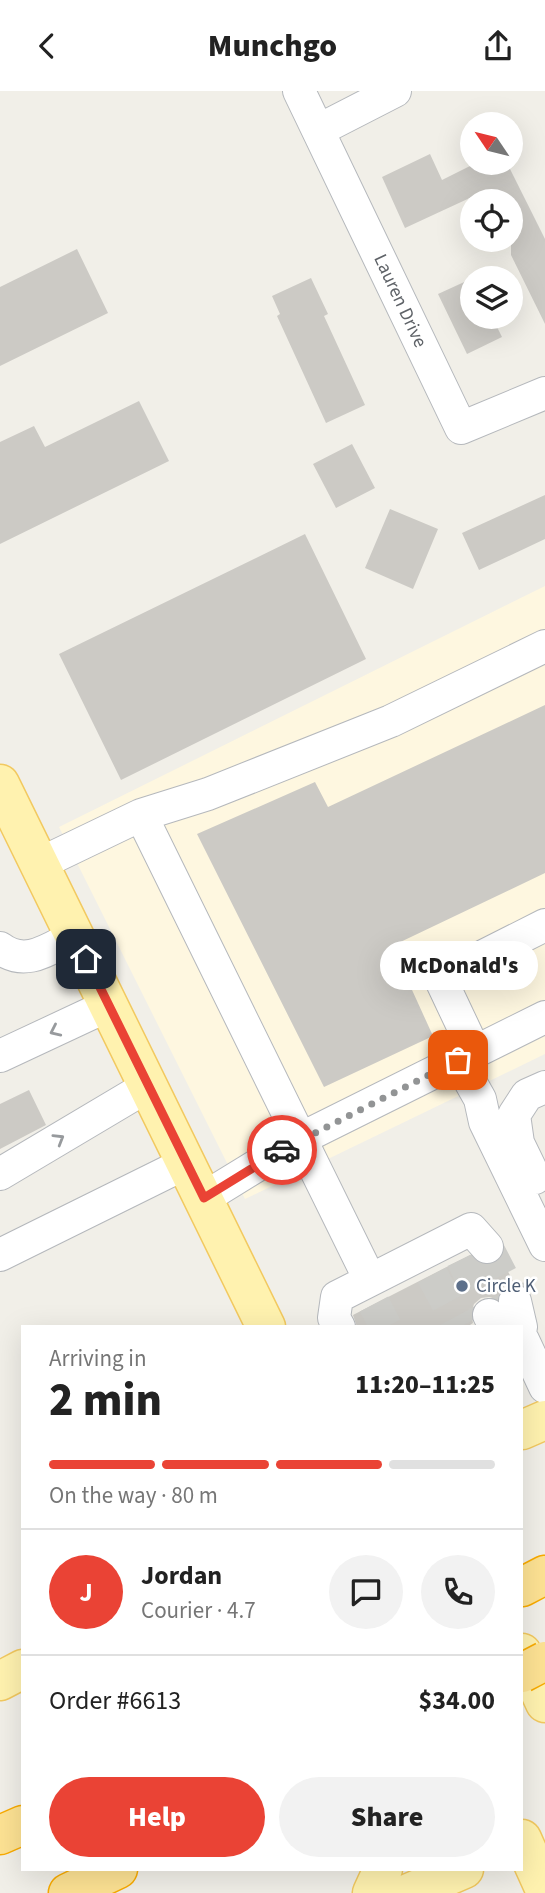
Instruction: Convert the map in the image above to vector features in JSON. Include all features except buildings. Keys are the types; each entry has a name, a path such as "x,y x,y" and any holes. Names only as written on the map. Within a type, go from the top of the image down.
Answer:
{"highway":[{"path":"523,1586 545,1575"},
{"path":"523,1672 545,1661"},
{"path":"0,1835 21,1826"},
{"path":"68,1893 114,1871"}],"main road":[{"path":"5,809 39,864 265,1325"},
{"path":"523,1430 545,1420"},
{"path":"523,1655 545,1703"},
{"path":"0,1681 21,1670"},
{"path":"528,1839 545,1890"},
{"path":"372,1893 382,1871"},
{"path":"409,1893 459,1871"}],"street":[{"name":"Lauren Drive","path":"299,91 461,428 545,393"},
{"path":"319,130 396,91"},
{"path":"39,864 141,815 208,794 391,721 545,646"},
{"path":"141,815 300,1139 370,1289"},
{"path":"545,925 440,978 467,1056 482,1111 545,1245"},
{"path":"0,948 10,956 28,958 75,936"},
{"path":"0,1056 109,1005"},
{"path":"204,1198 300,1139 545,1017"},
{"path":"482,1111 545,1067"},
{"path":"0,1174 148,1086"},
{"path":"545,1087 527,1095 514,1115 518,1143 545,1199"},
{"path":"0,1255 186,1163"},
{"path":"330,1324 337,1297 370,1289 467,1248"},
{"path":"523,1346 545,1387"}],"shaded area":[{"path":"545,586 545,1054 245,1199 59,827"}],"tunnel":[{"path":"487,1247 515,1301"},
{"path":"462,1259 489,1315"},
{"path":"432,1275 459,1325"},
{"path":"374,1304 385,1325"}],"way so far":[{"path":"282,1150 458,1060"}],"place":[{"name":"McDonald's","path":"458,1060"},
{"name":"Circle K","path":"462,1286"}],"route":[{"path":"86,959 204,1198 282,1150"}]}
